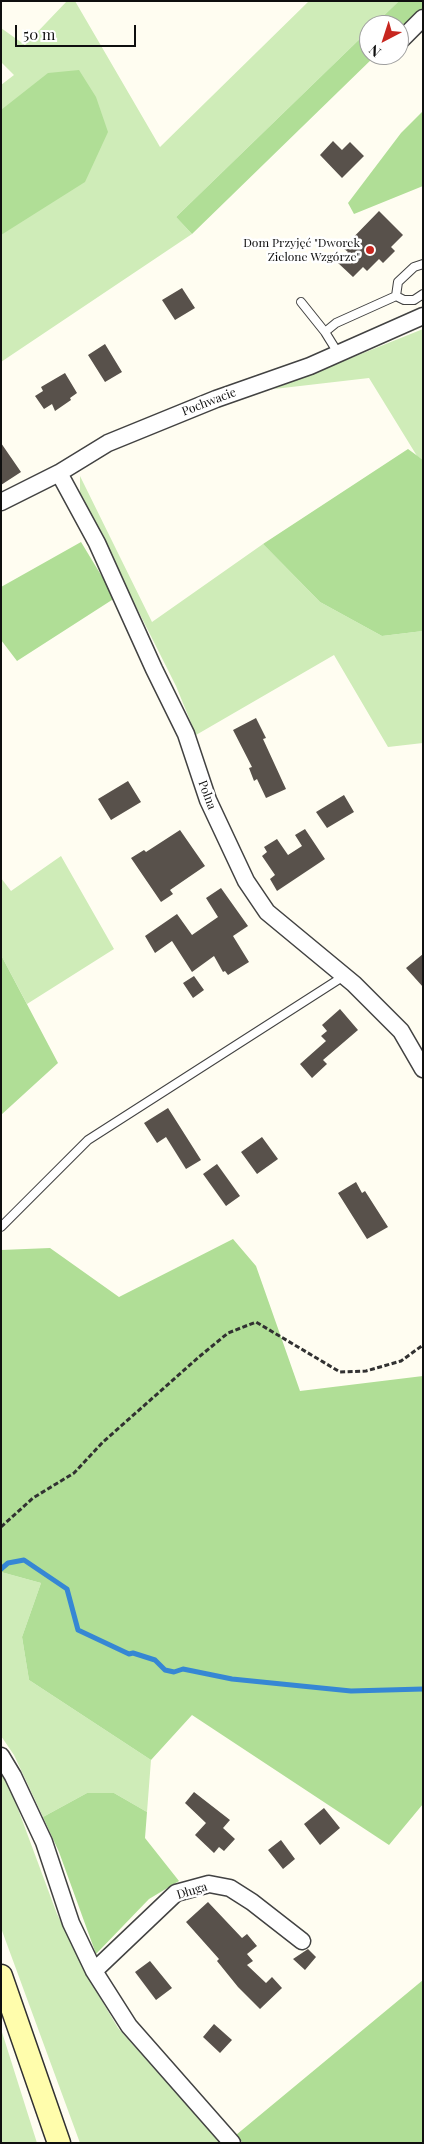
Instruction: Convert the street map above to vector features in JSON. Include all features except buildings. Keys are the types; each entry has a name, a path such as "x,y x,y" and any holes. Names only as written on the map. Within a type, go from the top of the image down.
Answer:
{"main road":[{"path":"1,1976 59,2143"}],"street":[{"path":"409,32 423,18"},
{"name":"Pochwacie","path":"1,502 59,472 108,443 216,399 310,366 423,316"},
{"name":"Polna","path":"59,472 97,543 154,669 186,734 208,800 246,881 267,912 344,976 401,1031 423,1069"},
{"path":"1,1756 13,1776 44,1842 71,1923 94,1971 129,2026 232,2143"},
{"name":"Długa","path":"94,1971 176,1893 209,1884 230,1888 252,1902 302,1941"}],"lane":[{"path":"396,296 398,282 414,267 423,264"},
{"path":"396,296 404,300 414,300 423,294"},
{"path":"325,332 336,323 396,296"},
{"path":"301,302 325,332 338,354"},
{"path":"1,1228 88,1140 344,976"}],"path":[{"path":"1,1527 33,1498 74,1473 103,1442 228,1333 256,1322 340,1372 366,1372 401,1361 423,1345"}],"green space":[{"path":"67,1 75,1 160,147 309,1 399,1 384,15 359,15 359,40 176,217 192,234 1,362 1,85 14,75 1,62 1,28 25,45"},
{"path":"399,1 423,1 423,8 409,22 409,15 384,15"},
{"path":"359,40 359,65 366,65 192,234 176,217"},
{"path":"79,70 96,97 108,132 85,182 1,235 1,110 48,73"},
{"path":"423,111 423,186 354,214 348,203 401,133"},
{"path":"423,329 423,460 417,456 369,378 274,389"},
{"path":"408,449 423,460 423,631 382,636 320,602 263,544"},
{"path":"80,476 152,622 263,544 320,602 382,636 423,631 423,743 388,747 334,655 196,735 176,686 80,495"},
{"path":"81,542 115,598 17,661 1,640 1,587"},
{"path":"61,856 114,949 27,1004 1,955 1,878 11,891"},
{"path":"1,955 58,1063 1,1115"},
{"path":"233,1239 256,1266 300,1391 423,1376 423,1804 389,1845 192,1715 151,1760 29,1680 22,1637 41,1583 1,1572 1,1250 50,1248 119,1297"},
{"path":"1,1572 41,1583 22,1637 29,1680 151,1760 147,1812 114,1793 87,1793 43,1817 14,1755 1,1736"},
{"path":"1,1771 8,1782 57,1914 89,1979 118,2028 221,2143 80,2143 1,1928"},
{"path":"87,1793 114,1793 147,1812 145,1838 179,1881 149,1899 96,1954 59,1852 43,1817"},
{"path":"423,1980 423,2143 243,2143 236,2135"},
{"path":"1,2029 37,2143 1,2143"}],"waterway":[{"path":"1,1569 8,1563 24,1560 67,1589 78,1630 129,1654 133,1653 155,1660 165,1670 174,1672 183,1669 232,1679 351,1691 423,1689"}],"place":[{"name":"Dom Przyjęć \"Dworek Zielone Wzgórze\"","path":"370,250"}]}
